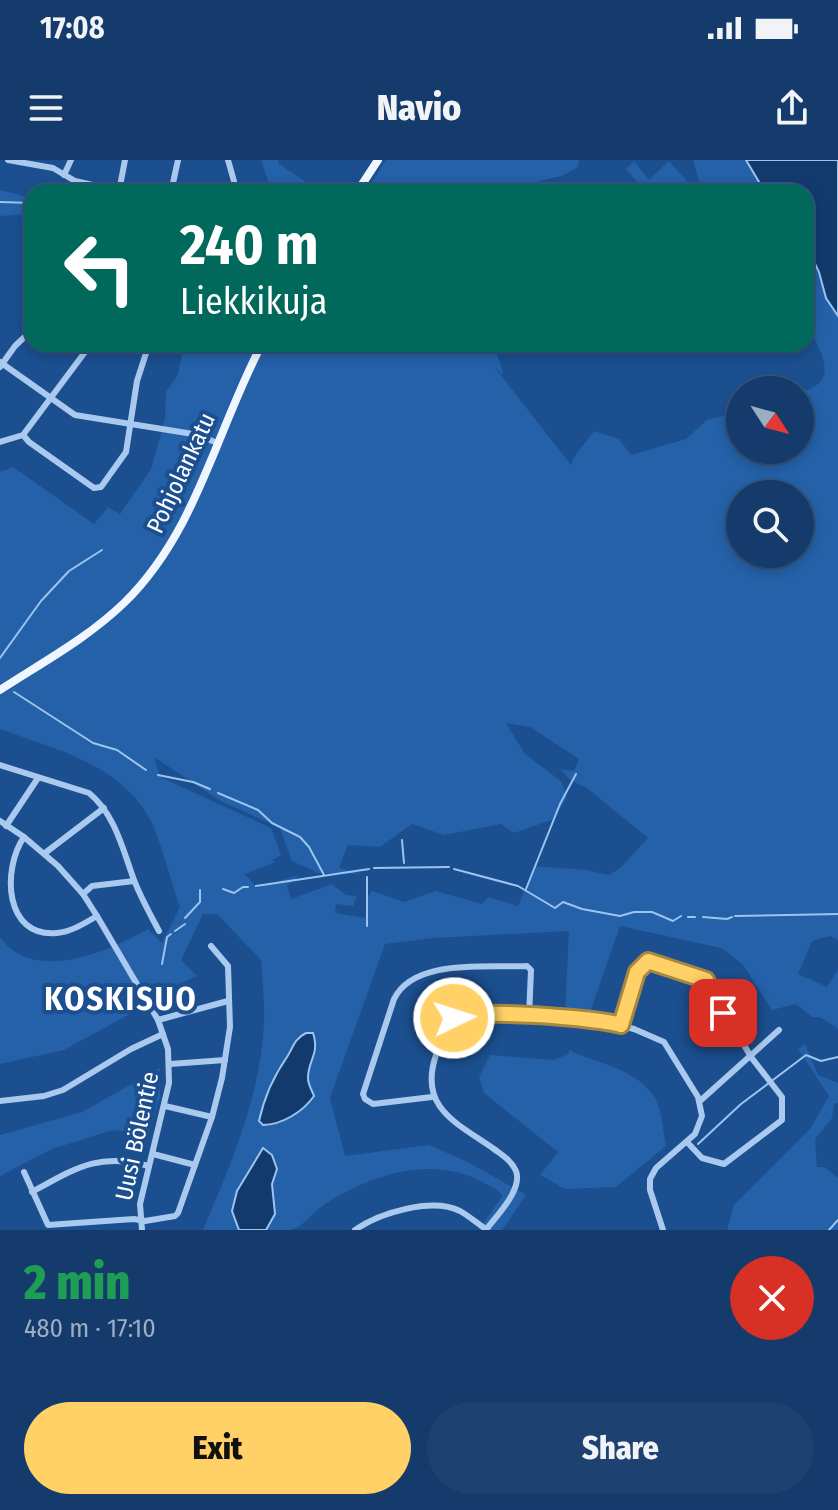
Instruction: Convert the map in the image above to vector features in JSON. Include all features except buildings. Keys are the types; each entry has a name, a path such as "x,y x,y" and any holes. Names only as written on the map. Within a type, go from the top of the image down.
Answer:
{"main road":[{"path":"362,184 378,160"},
{"name":"Pohjolankatu","path":"0,690 79,641 135,591 167,550 196,499 258,352"}],"street":[{"path":"8,160 53,168 75,181 88,184"},
{"path":"64,175 71,160"},
{"path":"120,184 125,160"},
{"path":"173,184 178,160"},
{"path":"228,160 235,184"},
{"path":"24,338 1,364 75,415 193,434 218,443"},
{"path":"0,442 23,435 85,352"},
{"path":"23,435 96,489 101,487 126,452 137,381 146,352"},
{"path":"0,765 89,793 104,808 123,847 134,881 159,931"},
{"path":"3,824 38,778"},
{"path":"45,853 104,808"},
{"name":"Uusi Bölentie","path":"3,824 45,853 83,894 158,1020 163,1034 170,1064 165,1106 140,1204 142,1230"},
{"path":"24,837 15,853 9,883 11,897 23,919 41,932 55,934 97,916"},
{"path":"83,894 92,886 134,881"},
{"path":"24,1172 48,1225 175,1216 212,1117 230,1027 228,966 211,946"},
{"path":"621,1025 637,972 648,961 706,980 751,1057 782,1097 782,1120 724,1164 702,1158 687,1142"},
{"path":"432,1097 378,1104 369,1103 363,1094 394,999 407,981 429,971 527,966 531,970 529,1016"},
{"path":"158,1020 228,1001"},
{"path":"355,1230 376,1216 439,1206 459,1211 486,1230 516,1185 515,1170 505,1157 444,1113 432,1097 432,1065 443,1033 454,1018 470,1013 594,1019 621,1025 664,1042 700,1101 700,1126 687,1142 656,1168 650,1179 650,1190 663,1230"},
{"path":"700,1101 779,1030"},
{"path":"0,1101 44,1096 63,1090 131,1049 163,1034"},
{"path":"170,1064 225,1060"},
{"path":"165,1106 212,1117"},
{"path":"153,1154 195,1165"},
{"path":"32,1192 93,1162 118,1159 149,1166"}],"shaded area":[{"path":"261,160 278,160 279,164 309,184 269,184"},
{"path":"386,160 579,160 578,167 564,175 529,184 371,184"},
{"path":"693,160 746,160 760,184 700,184"},
{"path":"746,160 838,160 838,316 826,298 814,262 814,184 760,184"},
{"path":"634,161 649,180 669,161 689,184 638,184 626,169"},
{"path":"0,190 24,196 24,214 0,216"},
{"path":"814,262 826,298 838,316 838,940 830,936 812,941 798,974 827,987 838,969 838,1029 820,1017 812,1017 796,1004 772,1010 743,965 721,948 620,926 590,1012 565,1011 569,931 434,938 385,944 330,1098 345,1156 429,1145 468,1162 526,1195 502,1230 479,1230 503,1195 482,1181 437,1169 391,1174 346,1192 291,1230 266,1230 275,1214 272,1184 276,1175 263,1148 237,1191 232,1211 239,1230 203,1230 251,1102 264,1022 261,960 217,914 203,914 181,960 197,976 138,1002 141,1008 64,1050 0,1064 0,937 14,951 31,959 71,959 113,947 148,929 162,943 180,907 152,823 134,796 118,782 81,760 0,729 0,472 13,467 94,524 108,507 120,514 151,469 165,419 166,392 178,375 182,352 498,352 502,374 493,365 571,465 594,431 619,439 631,455 686,439 707,420 726,415 726,464 814,464 814,386 823,378 825,371 814,339","holes":["506,723 530,727 579,759 574,771 560,769 570,780 587,788 648,838 620,868 609,875 535,866 518,906 488,897 482,904 436,891 404,902 372,891 368,896 367,918 335,913 336,904 353,906 357,896 346,895 332,884 291,899 287,886 299,875 257,888 245,874 276,862 272,860 281,855 271,828 160,777 154,757 221,801 280,828 292,861 318,873 361,874 339,868 348,845 380,847 412,824 444,835 501,824 514,833 554,819 567,797 561,781 525,754","317,1046 308,1074 314,1097 309,1102 297,1108 261,1111 278,1068 302,1051"]},
{"path":"306,1033 313,1033 315,1040 308,1078 314,1096 291,1116 263,1125 259,1121 273,1080 296,1041"},
{"path":"805,1044 818,1075 838,1083 838,1103 834,1104 832,1118 815,1139 817,1167 825,1167 838,1178 838,1230 727,1230 734,1205 810,1129 829,1096 798,1049"},
{"path":"569,1050 627,1073 647,1088 657,1103 666,1146 616,1187 565,1189 540,1175 558,1152 484,1093 479,1077 490,1055 553,1060 569,1054"},
{"path":"160,1068 160,1096 148,1135 113,1130 52,1149 0,1176 0,1135 82,1112"},
{"path":"263,1148 272,1155 277,1169 272,1184 275,1214 266,1230 239,1230 232,1211 237,1191"}],"waterway":[{"path":"0,202 24,203"},
{"path":"0,658 41,601 69,571 102,550"},
{"path":"14,692 93,743 117,750 146,770"},
{"path":"526,889 560,804 576,774"},
{"path":"158,775 210,789"},
{"path":"218,793 258,810 272,823 300,837 324,875"},
{"path":"402,840 404,863"},
{"path":"374,868 449,867"},
{"path":"256,886 369,869"},
{"path":"454,869 518,886 555,908 563,902 620,916 652,912 673,921 681,916"},
{"path":"367,877 367,926"},
{"path":"223,889 234,893 248,887"},
{"path":"185,918 200,902 200,890"},
{"path":"735,916 838,914"},
{"path":"688,917 695,917"},
{"path":"703,917 732,917"},
{"path":"175,931 185,924"},
{"path":"162,964 167,937 171,934"},
{"path":"698,1144 741,1104 806,1055 821,1061 838,1057"},
{"path":"829,1230 838,1220"}],"district":[{"name":"KOSKISUO","path":"121,999"}],"route":[{"path":"454,1018 470,1013 594,1019 621,1025 637,972 648,961 706,980 723,1013"}]}
